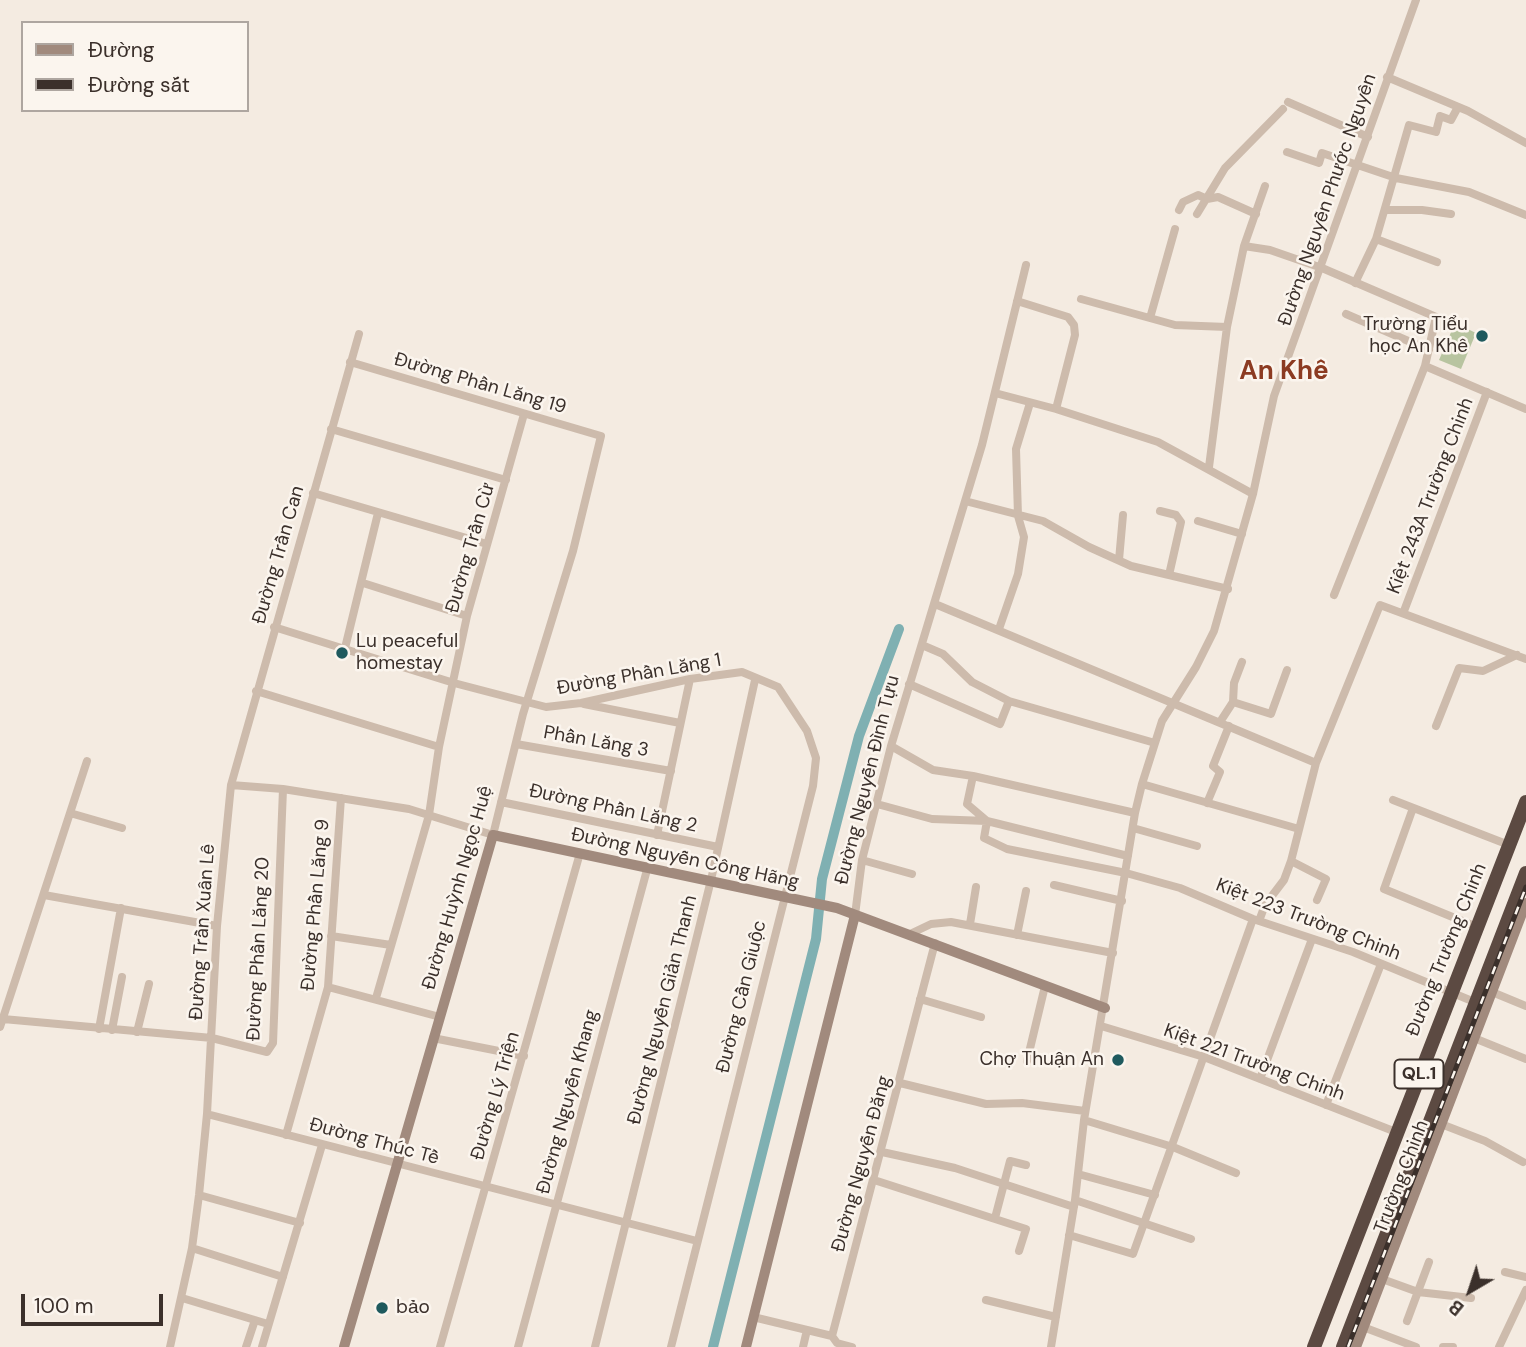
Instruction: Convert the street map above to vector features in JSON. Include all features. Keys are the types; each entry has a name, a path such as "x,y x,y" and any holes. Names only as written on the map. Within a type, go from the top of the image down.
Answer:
{"highway":[{"name":"Đường Trường Chinh","path":"1314,1347 1526,802"},
{"name":"QL.1","path":"1343,1347 1526,873"}],"street":[{"name":"Đường Nguyễn Phước Nguyên","path":"1051,1347 1075,1204 1085,1115 1142,784 1162,721 1214,631 1253,494 1274,396 1416,0"},
{"path":"1387,77 1458,107 1526,144"},
{"path":"1198,214 1225,168 1286,106 1368,137"},
{"path":"1355,282 1376,239 1409,125 1436,132 1440,116 1451,120 1458,107"},
{"path":"1287,152 1319,163 1322,153 1395,178 1469,192 1524,214 1526,204"},
{"path":"1209,467 1227,327 1244,246 1265,186"},
{"path":"1179,210 1183,202 1194,196 1207,199 1218,197 1255,214"},
{"path":"1385,210 1422,209 1451,214"},
{"path":"1150,318 1175,229"},
{"path":"1376,239 1437,262"},
{"path":"1244,246 1270,250 1322,268 1436,317 1425,366 1334,596"},
{"name":"Đường Nguyễn Đình Tựu","path":"746,1347 855,915 862,860 891,746 965,501 1026,265"},
{"path":"1081,299 1175,325 1227,327"},
{"path":"1017,301 1068,317 1074,325 1075,335 1055,410"},
{"path":"1346,314 1429,350"},
{"name":"Đường Trần Can","path":"230,785 359,334"},
{"name":"Đường Phần Lăng 19","path":"351,362 601,436"},
{"path":"1425,366 1526,409"},
{"name":"Kiệt 243A Trường Chinh","path":"1404,611 1487,392"},
{"path":"995,393 1158,442 1209,467 1253,494"},
{"path":"999,629 1018,573 1024,537 1018,516 1016,449 1030,403"},
{"name":"Đường Trần Cừ","path":"376,998 429,815 439,747 467,616 524,414"},
{"path":"331,429 506,480"},
{"name":"Đường Huỳnh Ngọc Huệ","path":"344,1347 395,1164 493,835 527,701 573,551 601,436"},
{"path":"313,493 487,544"},
{"path":"965,501 1043,521 1089,548 1119,560 1227,589"},
{"path":"1160,511 1176,515 1181,522 1169,575"},
{"path":"345,648 378,513"},
{"path":"1119,560 1123,515"},
{"path":"1198,521 1242,534"},
{"path":"363,583 467,616"},
{"path":"935,604 1316,763"},
{"path":"1069,1235 1133,1254 1256,920 1284,880 1312,786 1316,763 1376,611 1382,604 1404,611 1526,659"},
{"name":"Đường Phần Lăng 1","path":"274,627 454,683 546,707 581,703 690,679 743,672 755,680"},
{"path":"922,645 943,654 972,682 1009,701 1155,743"},
{"path":"1436,726 1459,668 1482,671 1517,655"},
{"path":"1208,803 1220,772 1213,766 1242,662"},
{"path":"1233,702 1271,714 1287,670"},
{"path":"657,835 690,679"},
{"name":"Đường Nguyễn Giản Thanh","path":"595,1347 718,847 755,680"},
{"name":"Đường Cần Giuộc","path":"671,1347 813,786 816,758 807,731 788,698 778,687 755,680"},
{"path":"909,684 1000,724 1009,701"},
{"path":"257,691 439,747"},
{"path":"581,703 680,723"},
{"name":"Phần Lăng 3","path":"516,744 671,771"},
{"path":"891,746 933,770 973,776 1135,813"},
{"path":"87,761 1,1023 212,1038"},
{"path":"973,776 967,804 988,821"},
{"path":"1142,784 1299,829"},
{"path":"230,785 283,789 341,798 429,815 493,835"},
{"name":"Đường Trần Xuân Lê","path":"170,1347 192,1248 199,1195 207,1114 217,926 230,785"},
{"name":"Đường Phần Lăng 20","path":"212,1038 262,1052 267,1052 272,1043 283,789"},
{"name":"Đường Phần Lăng 9","path":"286,1135 328,987 341,798"},
{"path":"1393,800 1509,845"},
{"name":"Đường Phần Lăng 2","path":"501,802 718,847"},
{"path":"877,804 932,819 988,821 1128,856"},
{"path":"1413,808 1384,889 1477,927"},
{"path":"70,813 122,828"},
{"name":"Kiệt 223 Trường Chinh","path":"988,821 984,838 1007,849 1126,873 1180,888 1256,920 1381,964 1477,1003"},
{"path":"1133,828 1197,846"},
{"name":"Đường Nguyễn Công Hãng","path":"493,835 648,866 827,907 910,933 1105,1008"},
{"name":"Đường Lý Triện","path":"440,1347 580,853"},
{"path":"862,860 912,874"},
{"path":"1291,861 1326,879 1317,900"},
{"name":"Đường Nguyễn Khang","path":"518,1347 648,866"},
{"path":"1054,885 1122,901"},
{"path":"970,925 976,887"},
{"path":"1017,935 1026,891"},
{"path":"44,895 217,926"},
{"name":"Trường Chinh","path":"1356,1347 1526,903"},
{"path":"99,1029 121,908"},
{"path":"910,933 940,921 1113,953"},
{"path":"331,936 391,945"},
{"path":"1260,1079 1312,939"},
{"name":"Đường Nguyễn Đăng","path":"832,1336 935,943"},
{"path":"1326,1105 1381,964"},
{"path":"112,1030 121,977"},
{"path":"137,1032 149,984"},
{"path":"1027,1061 1045,986"},
{"path":"328,987 440,1017"},
{"path":"1492,992 1526,1006"},
{"path":"920,999 981,1017"},
{"name":"Kiệt 221 Trường Chinh","path":"1101,1026 1204,1058 1396,1132"},
{"path":"433,1038 524,1056"},
{"path":"1474,1038 1526,1059"},
{"path":"900,1083 986,1104 1022,1103 1085,1115 1236,1173"},
{"name":"Đường Thúc Tề","path":"207,1114 697,1241"},
{"path":"1441,1124 1485,1141 1523,1162"},
{"path":"262,1347 321,1145"},
{"path":"882,1152 947,1166 1145,1223 1191,1239"},
{"path":"995,1218 1010,1161 1026,1166"},
{"path":"1079,1174 1155,1195"},
{"path":"874,1180 1026,1230 1019,1251"},
{"path":"199,1195 300,1223"},
{"path":"192,1248 283,1277"},
{"path":"1408,1321 1429,1262"},
{"path":"1505,1272 1526,1277"},
{"path":"1381,1279 1417,1292 1471,1298"},
{"path":"1499,1347 1526,1290"},
{"path":"182,1298 268,1324"},
{"path":"986,1300 1056,1317"},
{"path":"753,1317 832,1336 837,1343 852,1347"},
{"path":"246,1347 255,1320"},
{"path":"1363,1327 1416,1347"},
{"path":"803,1347 807,1330"},
{"path":"1443,1347 1453,1347"}],"green space":[{"path":"1455,323 1476,333 1461,369 1439,360"}],"waterway":[{"path":"713,1347 816,939 822,879 859,736 899,629"}],"railway":[{"path":"1348,1347 1526,887"}],"place":[{"name":"Trường Tiểu học An Khê","path":"1482,336"},
{"name":"Lu peaceful homestay","path":"342,653"},
{"name":"Chợ Thuận An","path":"1118,1060"},
{"name":"bảo","path":"382,1308"}],"district":[{"name":"An Khê","path":"1284,372"}]}
